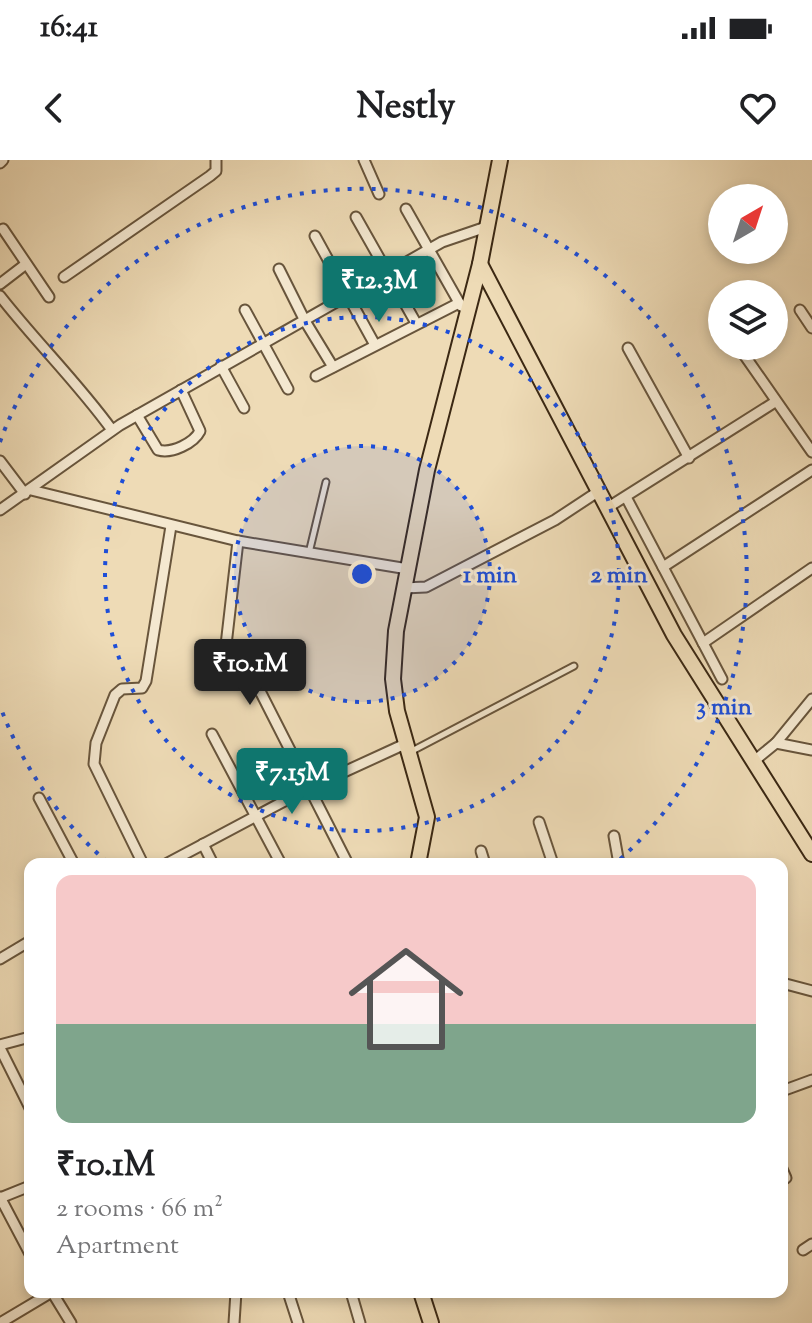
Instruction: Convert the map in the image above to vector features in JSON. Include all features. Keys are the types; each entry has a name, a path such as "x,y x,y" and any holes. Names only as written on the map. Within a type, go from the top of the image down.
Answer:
{"main road":[{"path":"419,858 427,817 397,711 393,679 396,631 427,470 463,309 480,264 500,160"},
{"path":"480,264 674,635 812,854"},
{"path":"423,1298 431,1323"}],"street":[{"path":"64,277 210,176 216,171 216,160"},
{"path":"364,160 379,194"},
{"path":"316,376 416,323 463,309 406,209"},
{"path":"356,217 416,323"},
{"path":"0,510 112,430 221,366 442,242 486,227"},
{"path":"3,229 49,297"},
{"path":"315,236 375,345"},
{"path":"0,284 26,264"},
{"path":"279,269 333,367"},
{"path":"0,296 88,397 112,430"},
{"path":"245,310 288,389"},
{"path":"800,310 812,328"},
{"path":"628,348 689,458"},
{"path":"747,360 812,452"},
{"path":"221,366 244,408"},
{"path":"137,415 158,450 167,452 189,442 200,431 181,390"},
{"path":"607,508 775,402"},
{"path":"0,461 28,492 238,541 408,569"},
{"path":"663,567 812,470"},
{"path":"404,588 426,587 555,520 599,491"},
{"path":"626,497 722,679"},
{"path":"140,858 98,773 94,755 115,695 122,689 142,688 146,681 171,526"},
{"path":"238,541 227,656 261,693 345,858"},
{"path":"703,643 812,568"},
{"path":"754,761 776,743 812,699"},
{"path":"212,734 278,858"},
{"path":"776,743 812,750"},
{"path":"177,858 309,788 407,749"},
{"path":"39,798 71,858"},
{"path":"539,822 551,858"},
{"path":"614,836 618,858"},
{"path":"203,844 210,858"},
{"path":"481,851 483,858"},
{"path":"2,953 24,944"},
{"path":"788,985 812,991"},
{"path":"24,1039 0,1046 24,1096"},
{"path":"788,1089 812,1080"},
{"path":"24,1188 0,1198 24,1243"},
{"path":"803,1250 812,1244"},
{"path":"0,1323 42,1298"},
{"path":"56,1298 71,1323"},
{"path":"234,1323 236,1298"},
{"path":"290,1298 298,1323"},
{"path":"353,1298 360,1323"}],"lane":[{"path":"309,553 326,482"},
{"path":"407,749 574,666"}]}
